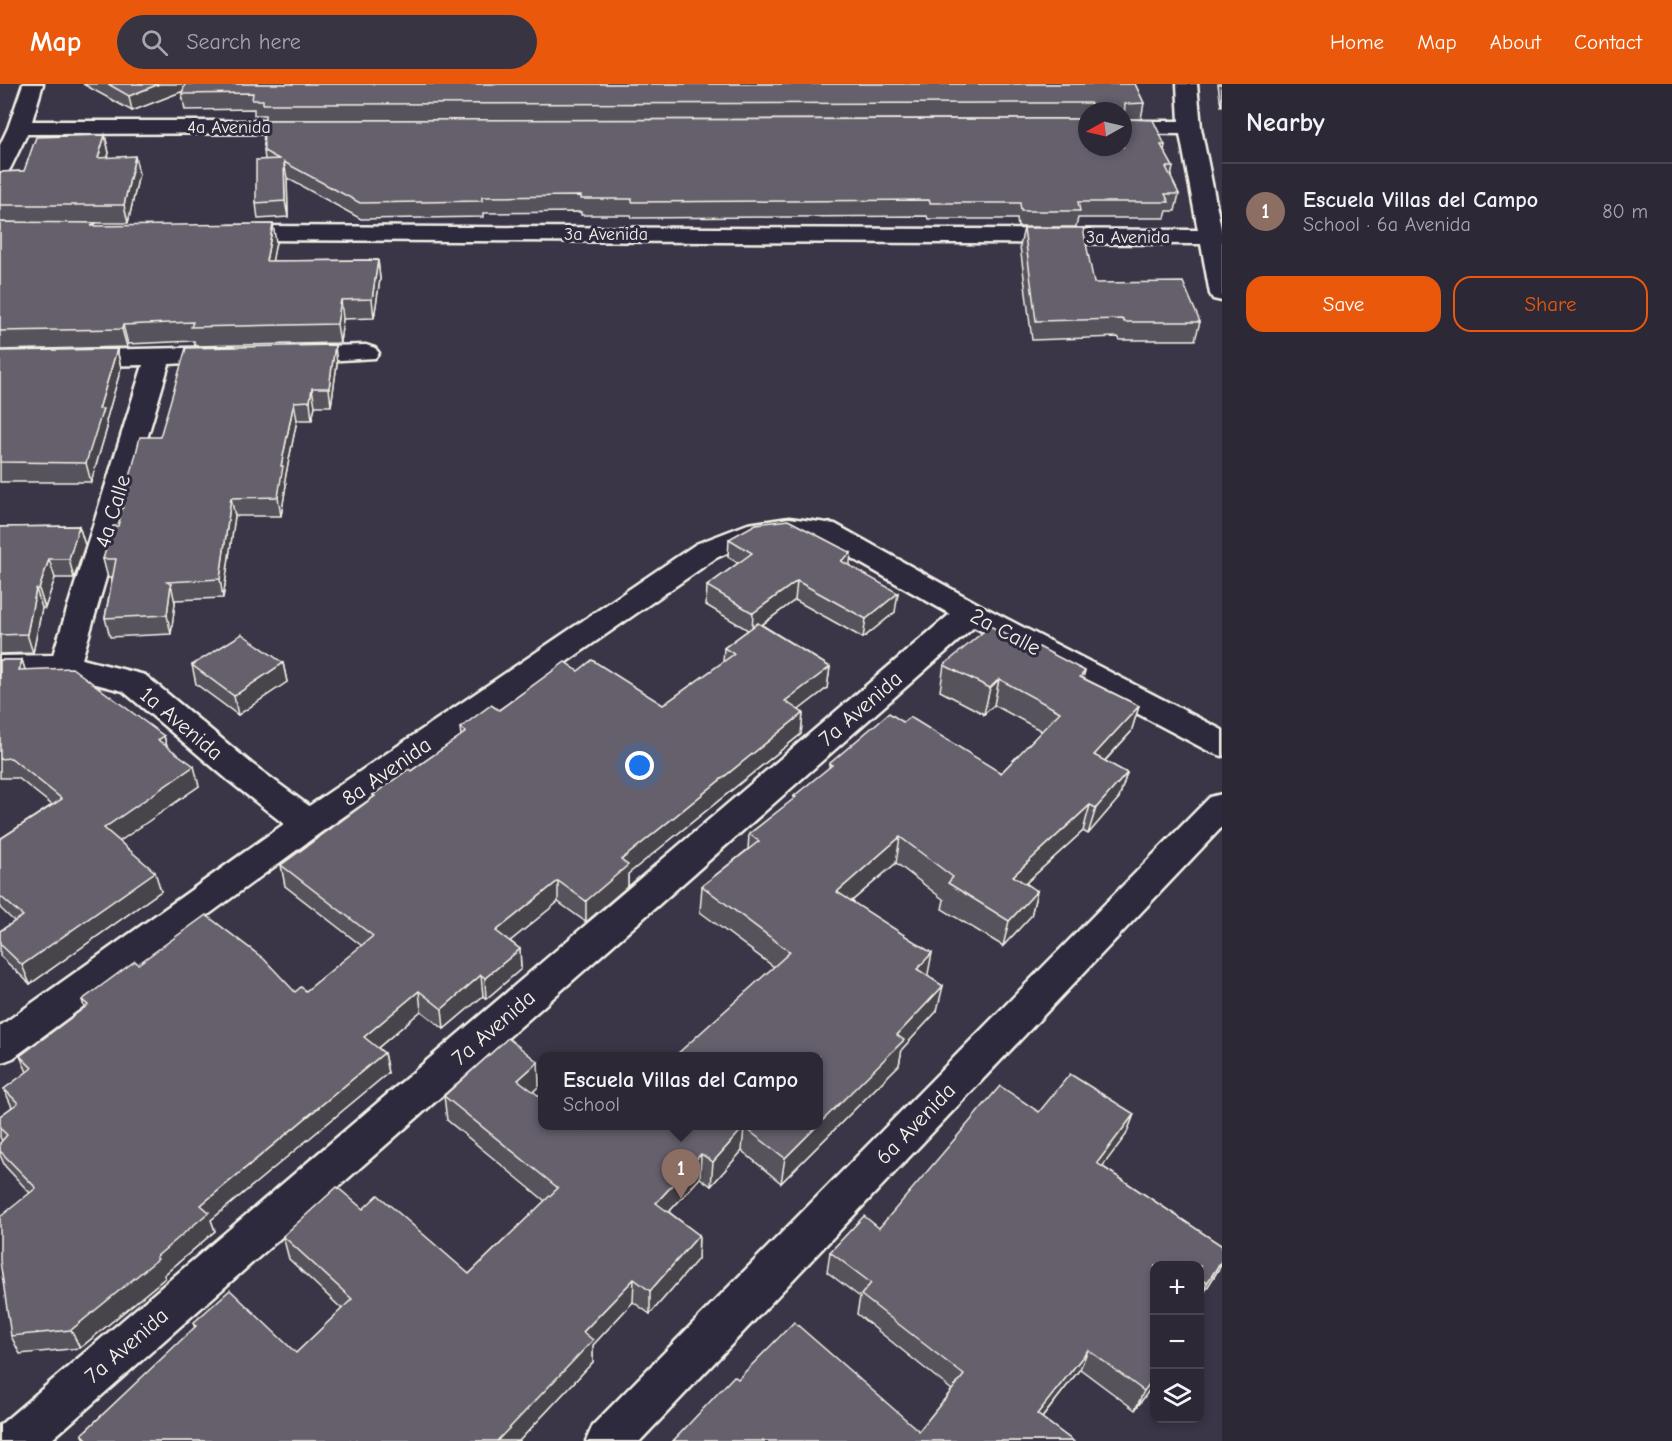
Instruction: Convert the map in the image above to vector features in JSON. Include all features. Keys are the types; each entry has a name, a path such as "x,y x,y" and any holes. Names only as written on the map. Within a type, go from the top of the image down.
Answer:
{"street":[{"path":"0,167 19,128 33,84"},
{"path":"1187,84 1190,128 1222,294"},
{"path":"1132,127 1190,128"},
{"name":"4a Avenida","path":"19,128 331,128"},
{"name":"3a Avenida","path":"204,233 1212,237"},
{"path":"0,360 366,353"},
{"name":"4a Calle","path":"65,665 159,356"},
{"name":"2a Calle","path":"789,527 825,530 971,613 1222,744"},
{"name":"8a Avenida","path":"0,1047 308,824 706,550 748,533 789,527"},
{"name":"7a Avenida","path":"16,1441 971,613"},
{"name":"1a Avenida","path":"0,667 65,665 134,683 240,772 308,824"},
{"name":"6a Avenida","path":"609,1441 1222,806"}],"building":[{"path":"108,84 159,84 129,96"},
{"path":"185,84 1135,84 1144,103 263,104 263,100 252,100 253,93 182,94"},
{"path":"1078,119 1078,156 1132,156 1132,119 1153,120 1165,145 1161,145 1173,167 1166,167 1179,194 1165,194 1169,202 1078,202 1080,211 1021,211 1020,203 930,203 929,200 632,202 632,199 581,199 581,196 482,197 482,201 360,203 284,162 285,201 256,203 256,160 279,159 264,151 263,120"},
{"path":"105,135 98,158 135,156 124,205 0,205 0,172 24,171 36,137"},
{"path":"0,222 97,223 91,226 273,224 266,261 378,260 372,299 341,300 337,324 191,327 193,322 123,325 122,329 0,331"},
{"path":"1024,228 1083,228 1094,283 1183,282 1200,322 1124,322 1123,319 1036,321"},
{"path":"335,345 329,388 312,388 310,401 294,402 281,466 283,466 278,497 231,498 220,579 167,582 171,584 167,615 105,618 116,559 103,559 113,526 118,526 140,437 160,437 186,348"},
{"path":"117,349 99,409 103,409 86,463 0,462 0,351"},
{"path":"788,520 851,553 841,561 898,593 866,619 797,581 753,613 707,586 752,553 729,539 756,524"},
{"path":"79,526 69,559 49,559 39,589 36,589 27,634 0,635 0,527"},
{"path":"758,623 830,667 785,701 803,713 621,860 628,865 586,901 558,881 496,931 520,949 485,978 481,975 442,1009 419,991 364,1037 384,1053 201,1205 209,1212 156,1257 158,1259 71,1330 11,1336 0,1261 0,1217 36,1188 0,1151 0,1143 7,1135 0,1128 0,1116 18,1103 4,1089 32,1068 20,1056 88,1005 82,1000 135,961 138,964 206,915 264,959 295,992 301,987 306,991 373,936 281,865 409,769 411,771 466,732 460,728 491,705 499,710 565,662 578,671 592,660 663,705 734,654 724,648"},
{"path":"990,626 1036,650 1039,647 1085,671 1080,677 1139,706 1094,755 1127,773 1096,808 1090,805 1013,876 1037,891 1009,921 948,883 953,877 900,837 837,892 932,953 917,969 943,986 897,1035 904,1040 823,1120 823,1052 679,1052 790,952 702,886 759,841 749,834 796,797 794,796 832,765 829,764 889,713 903,722 910,717 1001,773 1060,712 999,679 990,688 944,665"},
{"path":"242,634 283,663 234,696 192,665"},
{"path":"0,660 22,660 19,670 72,668 164,736 158,740 194,766 104,828 155,872 22,965 0,944 0,931 23,916 0,896 0,839 62,799 11,758 0,759"},
{"path":"508,1038 538,1062 518,1080 538,1095 538,1130 741,1130 713,1162 701,1154 656,1203 699,1235 650,1291 634,1279 583,1332 593,1340 497,1441 89,1441 82,1434 196,1326 193,1323 230,1290 296,1353 352,1299 283,1236 337,1187 363,1209 378,1195 469,1274 558,1188 444,1096"},
{"path":"1070,1074 1134,1114 1097,1163 1222,1246 1222,1260 1207,1283 1204,1283 1204,1261 1150,1261 1150,1383 1144,1391 1088,1350 1037,1414 1073,1441 673,1441 734,1376 738,1379 794,1322 919,1431 964,1375 861,1295 871,1283 830,1252 864,1216 879,1228 1000,1086 1039,1112"},
{"path":"748,1130 813,1130 785,1158"}],"place":[{"name":"Escuela Villas del Campo","path":"681,1199"}]}
